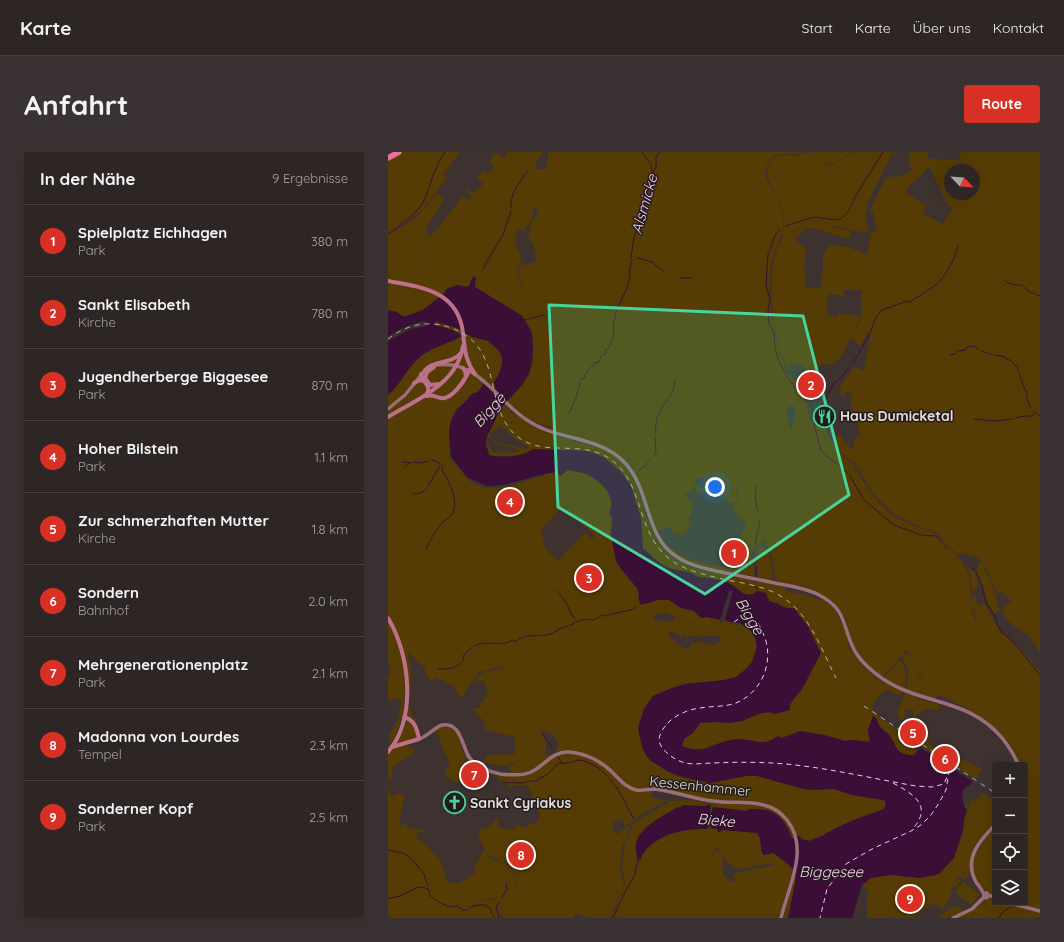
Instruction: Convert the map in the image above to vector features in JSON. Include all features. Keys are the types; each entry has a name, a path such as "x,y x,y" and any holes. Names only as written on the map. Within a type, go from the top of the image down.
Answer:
{"highway":[{"path":"388,157 394,152"},
{"path":"388,157 399,152"}],"main road":[{"path":"388,281 433,291 445,299 456,312 461,323 467,360 476,375"},
{"path":"439,398 437,391 457,366 464,346"},
{"path":"388,409 402,399 428,367 456,358 462,352"},
{"path":"439,364 428,371 425,378 429,384 432,385 443,382"},
{"path":"422,374 439,364 449,364 469,370 510,407 540,428 595,444 619,457 637,480 657,535 667,549 677,557 698,566 809,591 827,600 842,616 853,648 863,662 882,678 905,691 960,708 981,719 1005,742 1017,762"},
{"path":"463,368 466,377"},
{"path":"424,396 431,395 443,398 450,395 466,377 469,370"},
{"path":"422,374 429,390 424,396"},
{"path":"466,377 470,374 476,375"},
{"path":"414,383 420,380 425,382"},
{"path":"388,416 424,396 443,382"},
{"path":"388,618 399,642 404,662 408,719 419,739 388,750"},
{"path":"388,750 396,741 402,725 408,719"},
{"name":"Kessenhammer","path":"419,739 427,736 439,726 450,726 459,733 472,761 491,771 507,774 529,773 556,754 574,752 588,756 600,763 625,785 634,790 656,790 708,800 729,803 753,803 767,806 779,812 785,818 795,836 797,858 781,918"},
{"path":"992,828 978,844 972,858 971,866 973,875 978,885 986,895 992,896"},
{"path":"953,918 972,909 986,895"},
{"path":"1021,906 1040,911"}],"highlighted area":[{"path":"549,305 803,316 849,495 705,594 558,507"}],"shaded area":[{"path":"403,152 460,152 443,174 446,179 422,210 388,235 388,160"},
{"path":"507,152 544,152 535,162 537,169 546,169 548,152 803,152 798,154 777,155 770,160 766,168 767,181 782,210 784,221 783,211 781,205 773,190 768,174 768,167 771,161 778,156 797,156 809,152 811,157 810,152 853,152 834,163 824,164 830,166 855,152 896,152 895,154 892,153 869,200 865,218 869,228 867,233 824,225 851,231 849,239 811,228 805,230 794,239 807,249 804,264 806,288 820,288 823,270 823,255 830,245 848,247 867,254 866,261 871,231 876,233 876,224 873,211 870,210 885,179 888,177 901,176 912,170 908,163 911,155 907,153 908,152 927,152 928,159 961,161 960,152 1040,152 1040,654 1031,639 1023,631 1010,623 1005,616 1002,610 1012,601 1002,592 997,594 987,570 979,558 961,553 957,555 965,567 969,577 971,606 976,621 977,620 971,605 971,596 976,597 978,606 984,604 999,629 1015,643 1040,671 1040,909 1028,906 1028,762 1018,762 1011,745 1004,737 986,721 967,709 938,695 934,699 906,690 908,677 907,669 902,658 906,654 910,655 914,660 912,656 909,653 904,650 905,652 884,675 880,675 874,671 859,655 853,643 844,615 832,600 808,590 807,587 799,587 776,581 773,560 765,541 756,546 751,554 754,567 754,576 708,568 680,558 669,549 711,565 736,569 739,563 737,561 741,552 735,550 739,552 737,556 728,552 732,549 734,550 747,524 736,516 737,513 732,510 739,498 736,483 737,500 734,503 729,503 720,496 721,492 719,486 721,484 717,479 713,482 715,484 712,486 709,481 704,483 703,478 697,478 693,484 699,485 700,489 705,487 707,491 698,493 695,488 691,490 693,494 687,492 685,495 694,504 691,507 692,513 688,518 689,522 692,521 693,523 682,536 676,532 672,532 671,527 657,531 643,490 632,470 633,467 630,467 619,455 601,444 552,430 552,427 529,421 507,402 532,363 532,334 522,316 475,287 475,277 472,277 469,286 466,287 458,285 446,291 421,311 404,316 388,310 388,236 418,216 437,193 444,199 438,211 427,225 428,227 425,230 429,235 423,241 437,229 463,196 469,200 472,197 466,192 468,189 474,193 480,186 481,187 483,183 477,178 483,170 489,174 494,167 489,162 495,153 505,158","holes":["534,208 538,209 537,215 532,220 528,238 530,239 529,242 534,243 537,261 524,266 523,262 519,264 521,256 515,244 517,228 524,232 526,225 529,225","784,221 782,236 785,237 779,244 772,270 772,295 774,322 780,348 789,371 789,367 799,363 808,372 811,369 815,372 820,365 835,363 846,349 850,337 860,346 868,333 871,334 864,371 854,367 842,383 840,390 840,394 844,396 846,392 852,394 851,407 860,435 854,439 854,450 850,448 840,435 832,440 842,454 856,463 875,496 893,513 902,519 935,532 957,554 956,555 937,536 929,531 897,518 881,506 857,470 852,471 856,468 836,449 822,422 815,424 814,422 812,423 807,408 809,402 790,375 784,374 787,373 787,371 775,333 769,289 771,264 782,233","805,227 788,235 794,230","519,264 519,275 524,290 518,273","862,275 861,318 851,337 860,316 839,313 837,317 828,315 828,294 844,296 843,290 861,290","793,405 795,418 790,430 786,407","916,663 921,676 924,681 919,675"]},
{"path":"436,321 457,328 460,330 461,334 435,325"},
{"path":"465,333 490,341 498,350 502,359 501,368 494,382 496,397 493,387 485,382 478,391 454,412 450,424 450,457 467,478 480,486 490,488 501,488 557,472 560,476 567,470 584,473 597,480 606,490 611,501 609,513 612,521 611,537 614,553 623,570 637,588 639,592 638,598 648,604 658,600 669,600 681,608 694,611 701,618 707,617 720,620 720,623 730,621 732,622 731,623 736,624 736,626 740,623 751,632 754,637 756,642 755,654 748,667 741,674 732,679 685,684 667,771 678,776 711,783 746,776 757,776 804,789 834,789 852,795 885,801 886,805 884,809 854,819 809,841 799,837 792,838 789,830 781,818 771,812 757,809 748,809 748,811 713,807 710,816 712,805 710,804 705,806 683,805 649,825 641,834 636,843 637,859 639,863 644,853 651,846 668,835 689,830 710,829 710,817 711,828 757,833 760,839 762,853 768,855 773,853 793,868 779,918 612,918 625,884 622,865 624,848 635,822 671,801 690,800 705,803 708,802 670,792 635,789 627,785 607,766 577,752 557,753 559,744 556,738 551,734 542,731 541,733 546,743 546,754 551,756 532,769 523,772 511,773 509,766 518,763 520,760 515,763 499,767 498,765 482,763 487,755 516,754 514,736 491,732 483,728 486,723 472,709 481,707 479,703 484,701 487,690 483,681 474,681 482,673 502,668 502,666 477,673 478,674 466,692 461,697 455,691 455,687 436,677 433,681 428,678 424,667 410,654 408,654 411,671 409,708 411,709 412,717 416,718 417,728 406,714 408,700 403,649 388,615 388,395 420,357 435,348 465,336","holes":["563,506 595,536 592,539 584,533 559,560 561,562 552,555 544,545 542,529","658,613 667,613 675,617 674,621 664,621 654,620 654,616","670,630 680,635 682,639 684,634 687,637 701,635 719,636 721,644 718,642 713,645 701,642 692,643 688,650 679,645 669,636 668,633 670,633","717,847 729,864 740,869 772,863 775,865 740,872 732,876 736,881 733,883 723,875 723,857 717,849 714,852 711,867 713,851"]},
{"path":"505,404 509,408 510,414 513,413 528,423 531,427 532,426 557,436 574,440 575,442 599,447 616,458 628,471 636,485 646,516 661,545 674,558 691,567 786,587 786,591 807,595 819,600 825,600 835,610 842,622 847,634 849,649 853,652 861,664 887,684 903,692 901,695 886,690 875,700 871,707 879,717 917,742 915,750 918,752 913,755 907,755 898,750 890,736 880,727 877,719 873,716 869,727 870,742 853,740 845,741 824,735 803,732 781,738 778,736 773,740 766,742 719,743 704,749 690,749 682,746 684,739 693,733 700,723 738,722 762,713 775,714 790,705 802,689 821,653 804,620 792,609 783,607 777,602 744,594 731,584 707,577 698,577 687,572 667,567 657,561 651,554 643,549 641,518 588,451 533,449 524,454 514,456 489,455 486,444 490,445 489,449 496,453 498,451 518,452 518,449 494,444 494,442 527,449 529,447 514,438 500,426 498,429 491,432 490,438 486,439 498,413 497,407 502,407"},
{"path":"761,547 766,548 770,560 772,568 771,580 756,577 755,556 758,549"},
{"path":"981,561 991,582 1000,610 993,614 987,603 975,571"},
{"path":"966,565 972,569 976,577 978,587 976,587 975,591 972,588 970,574"},
{"path":"388,622 395,635 400,650 405,683 402,715 391,744 390,734 397,721 402,701 396,698 388,701 388,677 391,671 388,660"},
{"path":"900,661 904,665 906,679 904,689 885,679 885,676"},
{"path":"905,692 913,695 918,700 920,699 940,705 938,711 927,709 912,719 914,710 906,709 904,720 900,720 898,712"},
{"path":"406,722 412,722 417,738 396,744"},
{"path":"447,726 454,729 464,745 461,747 464,755 467,754 468,758 464,760 467,763 464,765 471,774 476,766 476,777 480,779 476,782 473,777 465,781 463,778 458,781 459,784 445,776 447,767 449,766 449,761 441,746 442,745 439,740 440,737 435,731 440,727"},
{"path":"926,733 930,740 928,744 945,755 943,759 956,767 954,770 946,772 941,771 936,767 930,754 933,752 922,745 924,742 921,740"},
{"path":"405,745 415,750 414,753 392,767 392,779 388,780 388,754 393,748"},
{"path":"570,753 588,757 600,763 633,791 653,790 651,798 667,800 639,816 625,827 623,820 614,821 613,825 617,834 632,824 622,848 620,866 623,888 610,918 590,918 575,913 573,917 575,918 502,918 500,903 500,918 388,918 388,791 391,796 399,793 405,796 400,817 400,825 405,824 408,828 424,830 421,833 418,832 417,839 423,842 440,860 446,875 444,877 448,879 448,882 459,882 475,873 473,869 484,850 492,860 505,864 512,870 516,891 515,878 511,867 488,854 482,844 478,832 480,829 491,826 496,818 498,818 499,825 497,827 514,830 516,825 527,827 531,823 536,824 540,812 538,812 528,785 508,786 507,781 497,780 498,776 528,774 559,754","holes":["493,898 500,903 493,900 472,901"]},
{"path":"958,757 982,769 976,779 957,767 961,762 956,759"},
{"path":"983,793 992,800 992,825 979,839 972,851 970,858 970,874 963,879 961,877 966,873 962,869 959,873 962,870 965,873 960,877 958,875 957,878 961,881 950,891 951,895 946,905 942,909 933,903 914,918 867,918 868,889 862,885 871,878 877,876 934,876 954,858 963,831 966,810 964,805 968,804 967,810 969,810 971,799 974,802 976,801"},
{"path":"992,831 992,894 986,892 978,882 974,874 973,867 976,852"},
{"path":"796,873 788,918 783,918"},
{"path":"963,882 980,894 971,905 955,892"},
{"path":"992,898 992,906 1015,906 1040,913 1040,918 955,918 972,910 983,900"},
{"path":"954,906 961,908 963,912 946,918 938,918 950,908"}],"water":[{"name":"Biggesee","path":"473,276 476,278 475,287 522,316 532,334 532,363 529,374 522,385 502,407 497,407 497,416 486,441 489,455 512,456 524,454 533,449 588,451 605,458 621,472 631,486 641,518 643,549 660,563 670,568 688,572 699,577 726,582 745,594 753,594 757,591 766,593 769,601 785,607 794,608 808,627 821,653 802,689 791,702 790,710 775,714 769,712 761,713 742,721 730,723 700,723 693,733 684,739 682,746 691,749 704,749 728,740 736,739 763,742 773,740 778,736 782,738 800,731 824,735 845,741 853,740 870,742 868,730 873,716 877,719 881,728 891,738 897,749 902,753 914,755 921,748 930,754 937,768 947,773 954,770 972,781 971,784 963,790 963,802 967,810 963,831 954,858 939,874 920,878 892,875 871,878 862,885 852,918 788,918 796,878 795,874 788,864 773,853 763,855 760,838 757,833 722,830 718,832 717,829 711,828 711,817 709,817 707,829 688,830 668,835 651,844 640,860 637,859 636,844 642,832 653,822 678,807 681,807 682,805 705,806 710,804 710,816 713,807 747,811 748,809 757,809 771,811 785,823 792,838 795,838 798,835 802,839 809,841 854,820 884,809 886,803 884,800 852,795 834,789 804,789 757,776 746,776 711,783 678,776 667,771 647,757 642,747 638,729 644,709 653,696 685,684 724,680 736,677 752,662 757,647 756,641 752,632 740,623 729,622 725,619 733,591 729,591 720,620 707,617 701,618 694,611 681,608 669,600 658,600 641,605 637,588 616,561 611,536 612,517 609,513 611,501 606,490 597,480 584,473 568,470 560,476 557,472 549,473 493,486 487,486 468,478 451,457 449,431 451,421 457,409 472,394 478,392 486,381 489,383 496,397 494,382 502,365 502,357 499,351 488,341 472,337 457,328 435,322 435,325 452,330 462,336 425,353 411,366 397,386 388,395 388,341 411,329 426,326 426,321 406,327 388,337 388,310 397,312 402,316 407,316 423,310 445,293 446,289 458,285 466,287 469,286"}],"waterway":[{"path":"438,163 445,152"},
{"name":"Alsmicke","path":"631,258 634,237 644,210 642,206 647,196 650,178 656,167 656,157 660,152"},
{"path":"854,200 883,152"},
{"path":"644,155 651,165 652,172"},
{"path":"404,222 415,213 424,201 438,165"},
{"path":"511,208 514,193 518,184 527,172"},
{"path":"785,226 814,217 837,220 840,219 849,210 854,201"},
{"path":"483,270 505,231 505,226 511,211"},
{"path":"388,234 402,223"},
{"path":"770,249 775,235 780,230"},
{"path":"927,291 941,280 950,266 958,246"},
{"path":"770,251 768,254 766,285 770,300 768,309 769,324 774,333 774,343 777,355 785,373"},
{"path":"638,258 652,262 663,271"},
{"name":"Alsmicke","path":"610,345 614,335 613,325 617,309 627,288 632,260"},
{"path":"680,278 692,278"},
{"path":"1004,280 1010,284 1018,285"},
{"path":"1020,285 1030,292 1040,296"},
{"path":"870,333 876,317 882,310 907,301 909,302 926,292"},
{"path":"524,320 545,315"},
{"path":"854,362 869,335"},
{"path":"958,351 974,346 979,350"},
{"name":"Alsmicke","path":"579,387 581,379 584,378 587,371 594,365 594,363 599,362 601,356 605,354 606,349 609,347"},
{"path":"950,355 955,354 956,351"},
{"path":"982,351 992,355"},
{"path":"995,355 1005,357 1006,359 1012,361 1015,366 1018,366 1018,371"},
{"path":"829,393 833,384 840,379 849,368"},
{"path":"1019,373 1028,395 1026,397 1031,408"},
{"path":"787,376 808,402"},
{"path":"669,398 673,391 675,380"},
{"name":"Alsmicke","path":"569,413 578,390"},
{"path":"820,406 828,395"},
{"path":"656,434 658,416 667,400"},
{"path":"810,404 816,415 814,424 821,451 848,473"},
{"path":"1033,411 1040,416"},
{"path":"1016,418 1033,416 1034,413"},
{"path":"974,419 994,421 1013,419"},
{"path":"653,456 656,453 655,437"},
{"path":"432,460 439,463"},
{"path":"639,470 650,460"},
{"path":"413,462 421,463 429,461"},
{"path":"402,462 411,463"},
{"path":"404,468 409,463"},
{"path":"428,486 440,466"},
{"path":"426,549 431,538 443,522 451,515 454,509 454,497 450,485 442,470 443,466"},
{"path":"849,474 864,500 894,525 921,535 936,536 948,549"},
{"path":"755,486 755,497 758,513"},
{"path":"417,494 423,492 427,488"},
{"path":"755,544 760,525 759,520"},
{"path":"756,556 757,562"},
{"path":"756,577 757,566"},
{"path":"970,567 975,570"},
{"path":"976,571 986,602 1002,633 1007,636 1019,649 1040,675"},
{"path":"755,587 758,590"},
{"path":"557,591 567,604 572,616 575,618"},
{"path":"608,615 634,609 636,607"},
{"path":"570,625 582,620 593,620 602,615 607,616"},
{"path":"474,646 484,643 504,643 513,640 516,642 523,637 551,634 568,626"},
{"path":"438,669 449,669 455,667 464,660 463,656 472,647"},
{"path":"543,735 552,747"},
{"path":"558,757 562,763"},
{"path":"506,783 537,781 538,779 547,775 558,763 570,763 579,760 587,762 601,770 613,783 626,803"},
{"path":"626,805 634,819"},
{"path":"388,850 410,857 423,871 428,885"},
{"name":"Bieke","path":"613,918 635,874 638,859"},
{"path":"502,898 507,889 506,884"},
{"path":"388,899 400,896 419,887 426,888 428,890"},
{"path":"428,888 430,895 445,905 453,907 456,906 462,910 467,910"},
{"path":"499,903 496,907 499,918"},
{"path":"469,909 470,907 486,905 491,909 491,912 495,918"},
{"path":"999,918 1002,913 1010,907"}],"ferry route":[{"path":"734,622 740,618 757,621 762,630 768,655 765,672 757,687 744,699 727,705 694,709 682,713 671,720 663,729 659,740 663,749 672,757 682,762 692,764 750,762 827,769 916,786 932,787 944,784 949,772 946,790 931,815 921,825 872,849 846,864 827,889 820,918"},
{"path":"893,783 908,792 919,802 921,814 918,822 912,830"}],"railway":[{"path":"388,339 405,328 424,324 434,324 453,328 462,333 475,343 483,355 489,369 501,413 508,426 518,437 528,443 539,446 550,448 573,448 596,452 607,457 619,466 634,491 649,532 656,545 666,556 677,564 690,570 758,587 771,591 784,598 794,607 811,628 836,678"},
{"path":"864,706 992,791"}],"place":[{"name":"Sankt Elisabeth","path":"811,385"},
{"name":"Haus Dumicketal","path":"824,416"},
{"name":"Hoher Bilstein","path":"510,502"},
{"name":"Spielplatz Eichhagen","path":"734,553"},
{"name":"Jugendherberge Biggesee","path":"589,578"},
{"name":"Zur schmerzhaften Mutter","path":"913,733"},
{"name":"Sondern","path":"945,759"},
{"name":"Mehrgenerationenplatz","path":"474,775"},
{"name":"Sankt Cyriakus","path":"455,803"},
{"name":"Madonna von Lourdes","path":"521,855"},
{"name":"Sonderner Kopf","path":"910,899"}],"water label":[{"name":"Bigge","path":"489,410"},
{"name":"Bigge","path":"750,616"}]}
